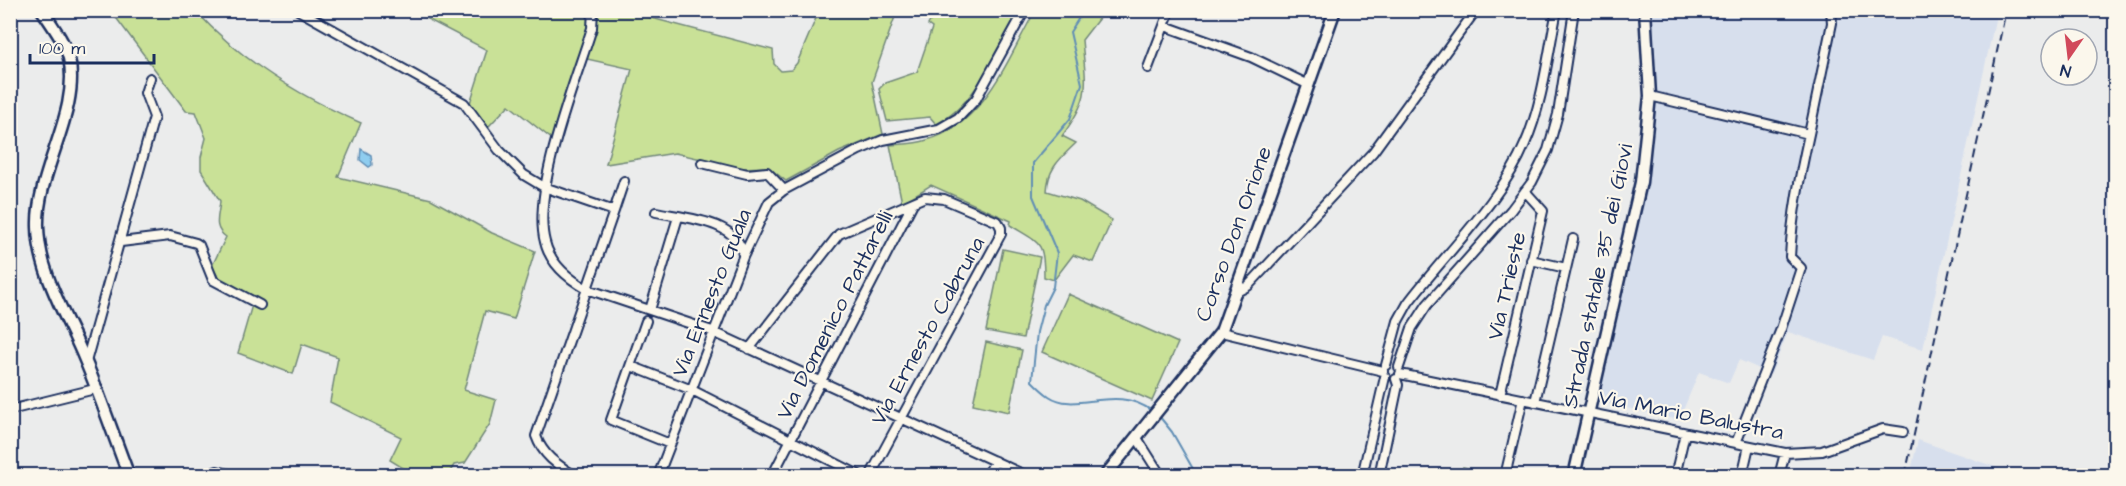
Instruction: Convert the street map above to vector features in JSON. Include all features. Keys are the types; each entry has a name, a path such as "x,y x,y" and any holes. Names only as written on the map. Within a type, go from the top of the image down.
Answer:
{"street":[{"path":"42,10 65,46 70,73 63,118 42,186 38,228 47,273 86,362 129,476"},
{"path":"298,10 464,103 499,150 524,175 544,188 614,211"},
{"path":"593,10 592,28 544,188 541,219 545,244 555,262 572,280 587,289 714,333 1027,476"},
{"name":"Via Ernesto Guala","path":"658,476 743,256 762,212 769,202 784,190 883,140 939,129 958,118 976,99 1025,10"},
{"path":"1148,68 1170,10"},
{"name":"Corso Don Orione","path":"1105,476 1221,332 1335,10"},
{"path":"1235,293 1248,286 1373,152 1476,10"},
{"path":"1362,476 1384,371 1398,321 1408,303 1513,170 1526,143 1536,111 1557,10"},
{"path":"1379,476 1398,385 1398,373 1412,328 1427,304 1525,191 1548,150 1558,114 1574,10"},
{"name":"Strada statale 35 dei Giovi","path":"1574,476 1641,182 1650,96 1645,10"},
{"path":"1736,443 1781,329 1801,267 1790,257 1791,232 1795,198 1832,23 1831,10"},
{"path":"1165,26 1251,57 1309,85"},
{"path":"86,362 154,117 145,93 150,78"},
{"path":"1650,96 1809,135"},
{"path":"702,163 747,174 766,172 784,190"},
{"path":"575,476 556,464 541,449 536,436 624,182"},
{"name":"Via Trieste","path":"1500,395 1543,211 1525,191"},
{"name":"Via Domenico Pattarelli","path":"772,476 913,203 925,197 944,199"},
{"name":"Via Ernesto Cabruna","path":"870,476 1001,234 998,222 944,199"},
{"path":"749,349 839,234 913,203"},
{"path":"656,212 714,224 741,246 743,256"},
{"path":"650,310 678,217"},
{"path":"121,242 170,236 196,243 201,249 213,280 260,305"},
{"path":"1536,402 1573,238"},
{"path":"1531,260 1566,268"},
{"path":"646,321 610,420 670,444"},
{"path":"1221,332 1384,371 1390,380 1398,373"},
{"path":"1384,371 1393,363 1398,373"},
{"path":"631,366 692,390 861,476"},
{"name":"Via Mario Balustra","path":"1398,373 1785,453 1822,451 1883,429 1903,432"},
{"path":"10,410 95,389"},
{"path":"1506,476 1523,399"},
{"path":"1373,424 1389,427"},
{"path":"1675,476 1685,433"},
{"path":"1137,438 1161,476"},
{"path":"1742,476 1749,446"},
{"path":"1779,476 1785,453"},
{"path":"987,476 995,461"},
{"path":"204,476 217,471 237,476"},
{"path":"343,476 353,476"}],"shaded area":[{"path":"1645,11 1997,11 1923,349 1882,337 1873,360 1788,332 1771,374 1739,360 1729,383 1699,372 1679,420 1592,400 1644,158"},
{"path":"1918,440 2001,469 2031,475 1910,475"}],"green space":[{"path":"111,11 196,11 232,46 272,76 315,101 361,123 338,177 431,199 492,233 535,251 514,319 485,311 464,390 496,400 490,424 465,463 454,465 448,475 416,476 390,460 401,437 330,402 338,357 302,344 293,374 238,353 254,298 220,280 212,266 226,237 218,225 220,201 201,170 201,157 206,138 196,112 186,111"},
{"path":"412,11 588,11 589,21 553,140 509,105 488,127 470,103 487,50"},
{"path":"599,11 625,11 773,50 774,64 781,71 791,70 797,63 819,11 897,11 872,82 883,134 839,152 786,181 768,167 741,168 675,153 606,164 632,69 587,59"},
{"path":"936,11 1002,11 1017,16 993,62 973,92 950,116 936,124 930,117 887,121 879,89 885,83 917,72 932,28 928,25"},
{"path":"1035,11 1116,11 1103,13 1082,40 1085,69 1083,100 1062,136 1076,143 1052,170 1047,191 1080,201 1112,220 1093,262 1073,255 1054,280 1044,277 1043,256 1038,244 1010,225 1011,221 931,185 902,203 890,145 927,140 947,132 965,120 993,87"},
{"path":"1003,249 1040,257 1023,338 986,331"},
{"path":"1068,294 1178,343 1152,401 1042,352"},
{"path":"986,342 1022,350 1009,412 973,404"},
{"path":"1463,467 1489,473 1488,475 1461,475"}],"water":[{"path":"361,149 371,155 372,165 369,167 360,160"}],"waterway":[{"path":"1084,10 1070,32 1082,84 1070,119 1033,163 1033,196 1057,253 1053,287 1044,305 1037,332 1032,381 1047,394 1060,401 1124,400 1138,403 1152,411"},
{"path":"1159,416 1172,432 1197,476"}],"railway":[{"path":"1905,476 2006,10"}]}
